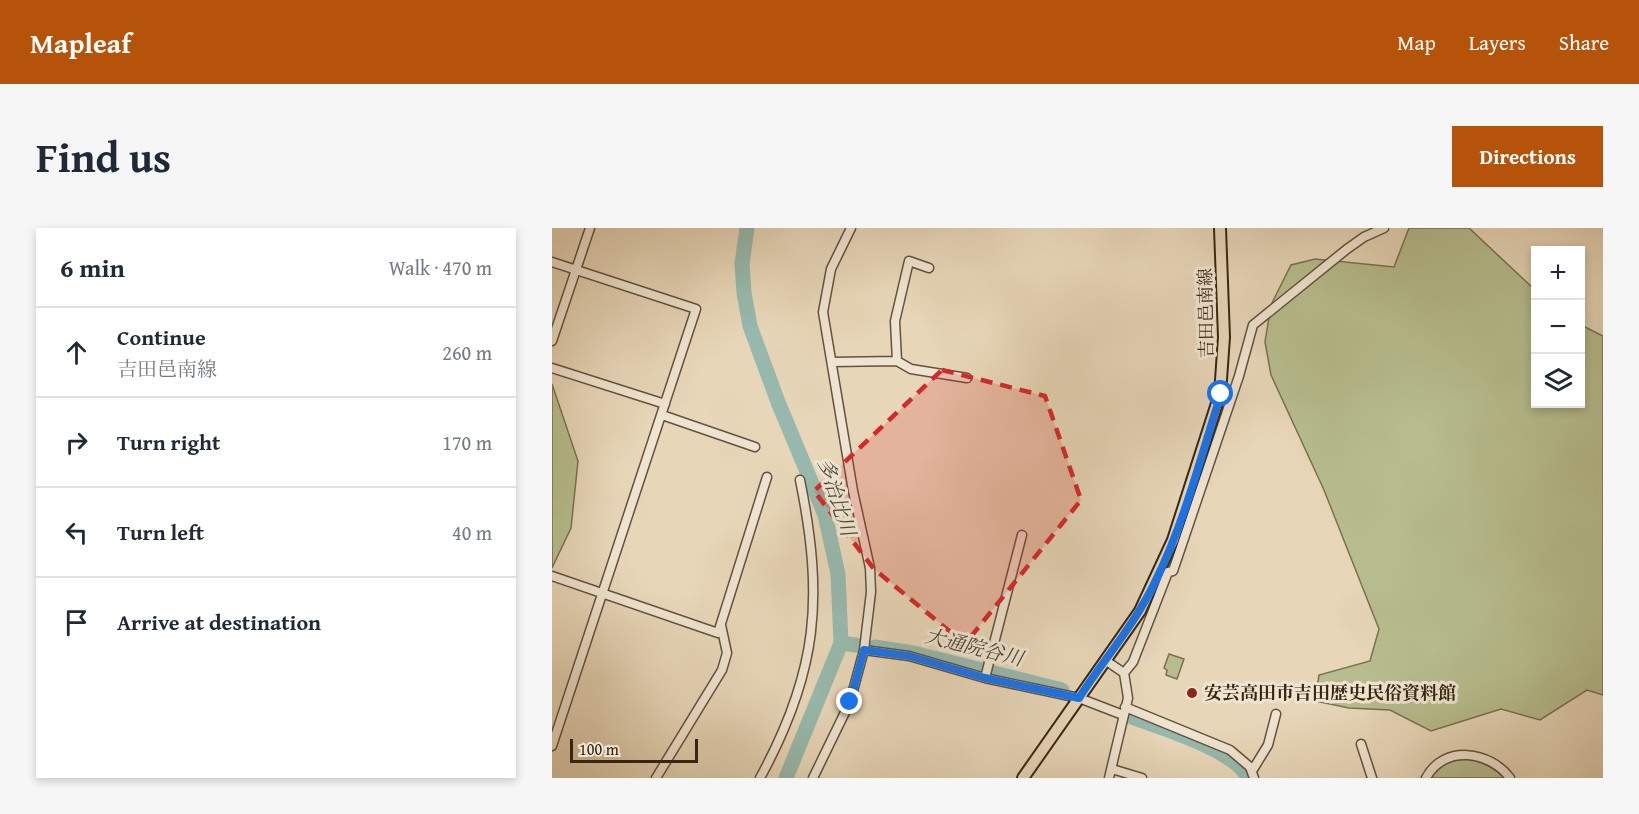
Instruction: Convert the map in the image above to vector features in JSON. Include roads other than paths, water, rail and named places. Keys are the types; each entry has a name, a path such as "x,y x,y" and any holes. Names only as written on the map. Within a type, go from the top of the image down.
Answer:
{"main road":[{"name":"吉田邑南線","path":"1023,778 1140,611 1173,540 1221,394 1224,337 1220,228"}],"street":[{"path":"552,340 590,228"},
{"path":"813,778 850,702 864,650 871,592 870,568 853,491 825,330 823,298 834,260 852,228"},
{"path":"1124,673 1133,662 1168,572 1173,571 1239,376 1253,326 1347,249 1364,237 1384,228"},
{"path":"897,361 895,321 909,261 930,267"},
{"path":"552,262 696,309 552,746"},
{"path":"832,362 897,361 911,369 967,378"},
{"path":"552,368 666,404"},
{"path":"662,415 755,447"},
{"path":"552,576 718,633 767,477"},
{"path":"760,778 793,712 810,650 816,592 808,518 800,480"},
{"path":"985,678 1022,535"},
{"path":"656,778 722,670 727,653 720,624"},
{"path":"864,650 909,656 985,678 1079,698 1124,711 1230,750 1253,775 1268,745 1276,714"},
{"path":"1105,660 1124,673 1128,698 1111,774 1142,778"},
{"path":"1361,744 1372,778"},
{"path":"1426,778 1442,760 1461,754 1477,756 1492,762 1510,778"}],"waterway":[{"name":"多治比川","path":"747,228 742,264 750,326 778,402 825,515 838,574 841,643 786,778"},
{"name":"大通院谷川","path":"841,643 856,645"},
{"name":"大通院谷川","path":"875,647 913,653 1062,690"},
{"name":"大通院谷川","path":"1132,717 1213,749 1229,758 1241,768 1248,778"}],"place":[{"name":"安芸高田市吉田歴史民俗資料館","path":"1192,693"}]}
